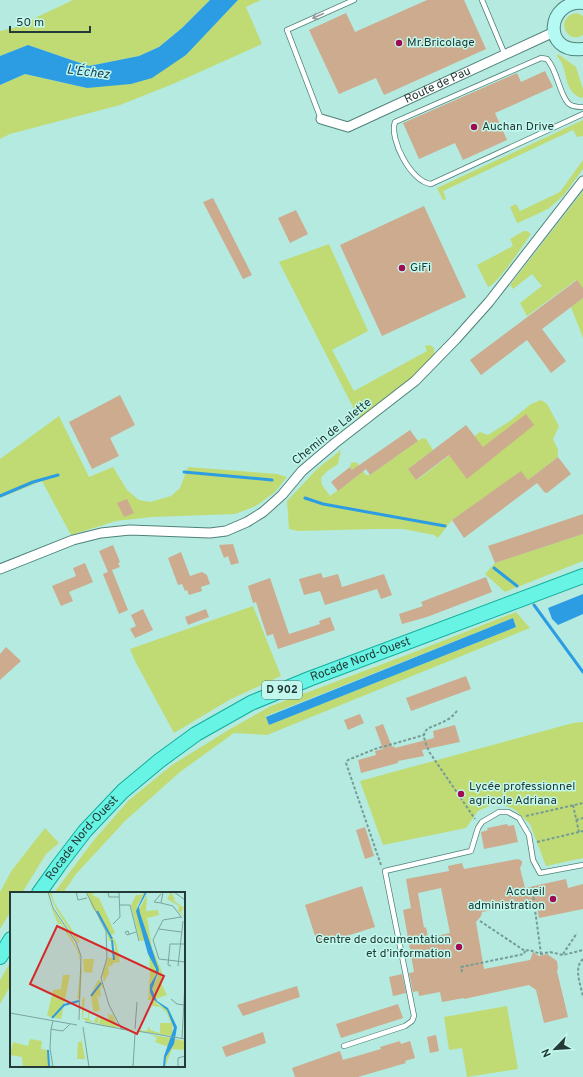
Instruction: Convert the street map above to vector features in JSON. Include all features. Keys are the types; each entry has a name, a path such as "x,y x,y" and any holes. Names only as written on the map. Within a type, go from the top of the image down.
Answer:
{"main road":[{"path":"581,2 559,5 554,20 554,32 562,44 568,48 576,50 583,49"},
{"name":"Rocade Nord-Ouest","path":"40,892 58,865 85,831 123,790 196,734 251,703 309,679 583,576"},
{"path":"0,957 10,941"}],"street":[{"name":"Route de Pau","path":"321,119 348,127 554,32"},
{"name":"Chemin de Lalette","path":"0,569 73,540 101,533 130,530 210,533 226,531 247,522 263,512 282,495 302,471 335,443 415,382 489,302 582,182"}],"lane":[{"path":"321,119 286,30 354,0"},
{"path":"482,0 505,55"},
{"path":"583,107 572,106 568,103 563,94 556,72 547,59 541,58 395,122 393,127 399,149 404,160 413,173 422,181 431,184 583,114"},
{"path":"344,1046 405,1026 412,1021 414,1016 385,871 471,851 480,825 486,819 498,812 508,812 519,818 529,835 533,860 540,873 583,865"}],"path":[{"path":"457,711 450,718 428,728 424,735 425,742 430,753 472,816 480,825"},
{"path":"385,871 380,863 346,763 348,760 375,749 424,735"},
{"path":"519,818 583,803"},
{"path":"573,805 579,832"},
{"path":"576,820 583,818"},
{"path":"530,843 583,831"},
{"path":"532,886 541,954"},
{"path":"480,921 525,951 529,950 541,954 550,952 563,955 583,950"},
{"path":"563,955 577,933"},
{"path":"462,972 461,967 524,954 525,951"},
{"path":"583,959 579,963 578,968 583,997"}],"green space":[{"path":"73,0 210,0 182,28 159,47 139,56 89,66 28,45 0,56 0,31 14,28"},
{"path":"238,0 261,0 246,7 262,44 173,84 120,105 10,134 0,139 0,85 25,74 87,88 186,55"},
{"path":"577,13 583,16 583,35 572,37 568,34 564,24 570,15"},
{"path":"558,54 576,67 583,89 583,97 581,98 571,90 561,61 557,56"},
{"path":"583,120 583,136 577,137 573,130 443,191 446,199 443,200 437,188"},
{"path":"583,160 583,169 564,195 548,209 517,223 510,207 516,204 520,211 560,192"},
{"path":"583,191 583,288 576,280 527,316 520,303 542,286 532,274 513,289 510,285"},
{"path":"524,231 531,234 504,272 488,287 477,265 513,246 510,239"},
{"path":"329,244 368,331 332,350 354,391 427,351 425,346 430,345 434,348 434,354 410,379 359,419 279,262"},
{"path":"583,298 583,338 571,307"},
{"path":"541,400 547,404 559,426 553,439 558,450 558,457 528,480 521,472 452,520 438,538 434,535 403,529 298,531 289,529 287,501 317,469 341,450 338,464 326,472 321,478 322,485 330,496 357,476 350,467 351,463 356,462 366,475 370,475 422,438 426,439 433,450 408,469 417,480 480,432 488,435 510,421 531,404"},
{"path":"59,416 89,477 113,467 127,490 139,500 150,502 171,496 180,488 188,467 277,474 287,477 275,492 256,506 235,514 152,517 116,521 71,535 42,481 0,498 0,459"},
{"path":"583,534 583,561 505,592 485,574 495,563"},
{"path":"253,606 281,676 229,700 174,733 130,649"},
{"path":"516,612 530,628 267,735 234,733 180,772 125,821 76,874 64,892 55,892 94,840 128,801 172,765 230,729 271,706","holes":["513,618 516,627 269,725 266,716"]},
{"path":"583,722 583,858 546,866 530,824 514,809 503,805 491,805 478,811 466,828 383,845 360,781 573,723"},
{"path":"45,828 59,843 46,854 23,892 10,892 10,913 0,929 0,892 12,870"},
{"path":"10,963 10,987 0,1004 0,980"},
{"path":"507,1006 518,1069 467,1077 462,1048 449,1050 444,1017"}],"water":[{"name":"L'Échez","path":"210,0 238,0 186,55 152,78 131,84 87,88 25,74 0,85 0,56 28,45 89,66 139,56 159,47 182,28"},
{"path":"583,594 583,614 558,625 552,619 548,608"},
{"path":"513,618 516,627 269,725 266,717"}],"building":[{"name":"Mr.Bricolage","path":"427,0 464,0 486,49 384,95 376,78 339,94 309,30 346,13 355,32"},
{"path":"545,71 553,87 495,113 507,140 463,160 455,143 419,159 403,123 517,73 521,82"},
{"path":"213,198 252,275 243,279 203,202"},
{"name":"GiFi","path":"424,206 466,297 382,336 340,245"},
{"path":"296,210 308,234 290,243 278,218"},
{"path":"577,280 583,288 583,298 542,329 566,361 551,373 527,340 481,375 470,360"},
{"path":"120,395 135,425 110,438 119,456 92,469 69,422"},
{"path":"526,414 534,425 467,479 449,455 416,480 408,469 466,425 483,447"},
{"path":"410,430 418,441 370,475 366,469 338,491 331,482 350,467 352,470"},
{"path":"558,457 571,474 547,493 545,493 537,483 464,538 452,520 521,471 528,480"},
{"path":"127,499 134,513 124,517 117,503"},
{"path":"583,514 583,534 495,563 488,546"},
{"path":"233,544 239,563 231,565 228,556 224,558 219,545"},
{"path":"113,545 120,562 118,563 120,567 112,570 128,610 119,614 103,574 108,572 99,551"},
{"path":"181,552 190,576 202,572 207,575 210,584 201,587 202,591 189,595 187,590 185,591 182,584 178,585 168,558"},
{"path":"85,563 93,582 69,592 73,601 61,606 52,586 76,576 73,568"},
{"path":"321,573 323,578 338,574 342,587 384,574 392,595 381,599 377,589 325,605 320,591 304,595 299,579"},
{"path":"486,577 492,592 427,617 402,624 399,614 423,606 421,602"},
{"path":"270,578 289,634 320,624 319,621 330,617 335,630 278,649 273,634 267,636 256,602 253,603 248,586"},
{"path":"143,609 153,630 135,638 130,629 136,626 131,615"},
{"path":"206,609 209,617 188,625 185,617"},
{"path":"6,647 21,661 0,680 0,654"},
{"path":"466,676 471,689 411,711 406,698"},
{"path":"360,714 364,723 348,730 344,720"},
{"path":"383,724 392,747 394,746 395,748 434,738 433,731 455,725 460,742 422,750 424,756 398,761 398,763 361,773 358,760 376,755 375,751 383,749 375,727"},
{"path":"507,824 508,826 514,825 518,842 484,849 481,832 488,830 487,828"},
{"path":"365,827 374,856 365,859 356,830"},
{"path":"518,859 522,861 520,868 525,888 566,879 568,888 583,884 583,909 539,918 537,906 506,907 482,912 481,916 476,922 484,969 530,960 533,952 539,956 547,954 557,961 557,971 568,1017 544,1023 536,990 529,985 464,999 442,1002 440,992 419,996 418,991 413,992 409,973 414,972 403,910 411,908 406,879 449,871 448,866 462,863 464,869","holes":["441,888 450,933 428,938 426,927 424,928 418,893"]},
{"path":"362,886 375,927 318,945 305,905"},
{"path":"402,974 406,993 393,996 389,977"},
{"path":"297,986 300,997 243,1016 237,1005"},
{"path":"398,1004 403,1018 341,1038 336,1024"},
{"path":"263,1032 266,1043 226,1057 222,1047"},
{"path":"436,1035 439,1051 430,1053 427,1037"},
{"path":"400,1041 401,1044 410,1041 415,1058 405,1061 406,1063 358,1077 295,1077 292,1068 340,1051 343,1060 381,1049 380,1047"}],"waterway":[{"path":"184,472 272,480"},
{"path":"0,496 33,482 58,475"},
{"path":"305,498 323,504 445,526"},
{"path":"494,568 517,586"},
{"path":"534,605 583,672"}],"place":[{"name":"Mr.Bricolage","path":"399,43"},
{"name":"Auchan Drive","path":"474,127"},
{"name":"GiFi","path":"402,268"},
{"name":"Lycée professionnel agricole Adriana","path":"461,794"},
{"name":"Accueil administration","path":"553,899"},
{"name":"Centre de documentation et d’information","path":"459,947"}]}
